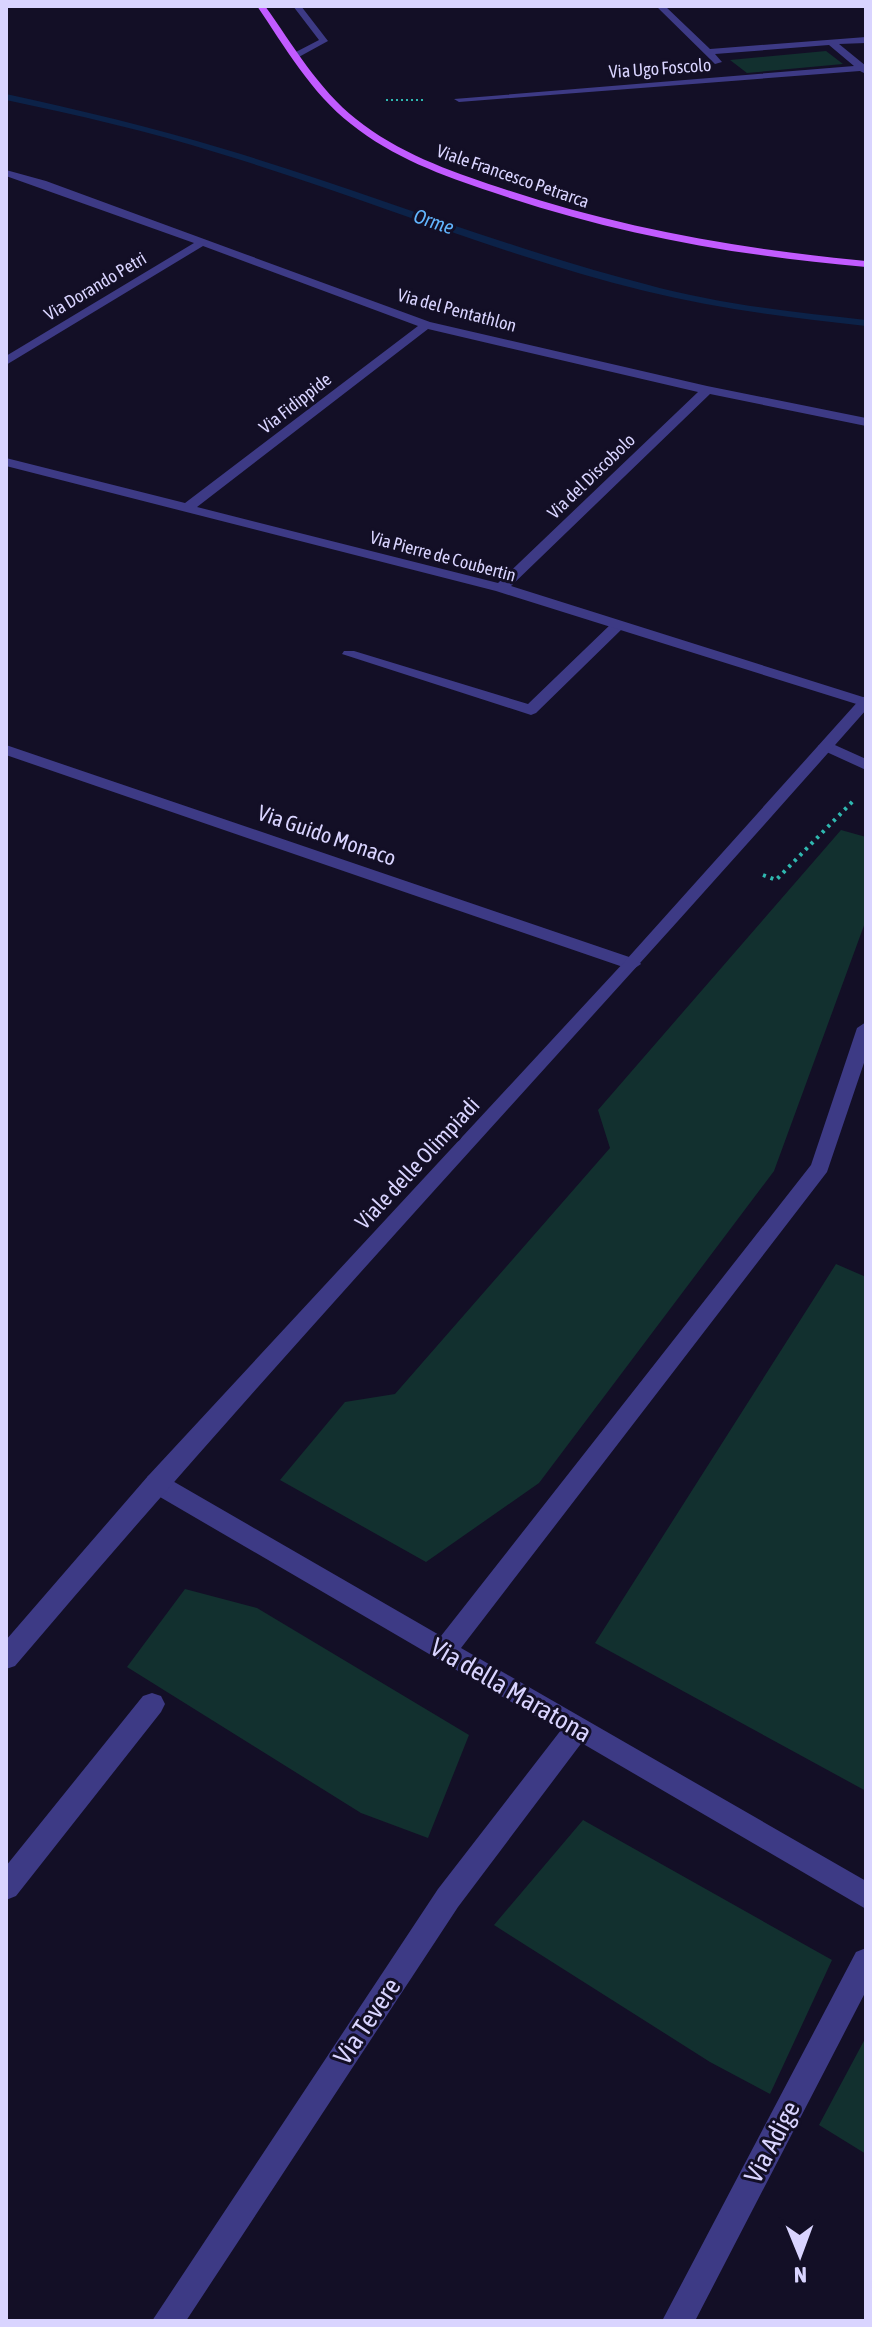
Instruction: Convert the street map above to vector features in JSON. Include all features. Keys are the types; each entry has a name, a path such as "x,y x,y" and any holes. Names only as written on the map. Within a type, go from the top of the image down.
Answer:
{"main road":[{"name":"Viale Francesco Petrarca","path":"261,6 297,55 355,123 405,154 477,184 559,212 672,241 779,257 866,264"}],"street":[{"path":"297,6 324,41 297,55"},
{"path":"660,6 735,78"},
{"path":"708,52 866,40"},
{"path":"831,42 864,69"},
{"name":"Via Ugo Foscolo","path":"459,99 864,69"},
{"name":"Via del Pentathlon","path":"6,173 42,183 426,325 707,390 866,422"},
{"name":"Via Dorando Petri","path":"6,361 203,242"},
{"name":"Via Fidippide","path":"186,509 426,325"},
{"name":"Via del Discobolo","path":"501,588 707,390"},
{"name":"Via Pierre de Coubertin","path":"6,462 501,588 865,702"},
{"path":"349,654 531,710 617,626"},
{"name":"Viale delle Olimpiadi","path":"6,1658 156,1483 632,964 865,702"},
{"path":"826,746 866,765"},
{"name":"Via Guido Monaco","path":"6,750 632,964"},
{"path":"444,1651 820,1167 866,1028"},
{"name":"Via della Maratona","path":"156,1483 866,1896"},
{"path":"6,1887 152,1704"},
{"name":"Via Tevere","path":"168,2321 448,1898 577,1729"},
{"name":"Via Adige","path":"678,2321 866,1962"}],"path":[{"path":"725,860 776,880 853,799 866,802"}],"green space":[{"path":"826,51 843,64 747,73 730,60"},
{"path":"841,830 866,837 866,920 774,1171 539,1483 426,1562 280,1480 345,1402 395,1394 610,1148 598,1110"},
{"path":"836,1264 866,1277 866,1791 595,1643"},
{"path":"185,1589 257,1608 469,1735 428,1838 361,1813 127,1667"},
{"path":"583,1820 832,1960 770,2094 710,2062 494,1925"},
{"path":"866,2037 866,2154 819,2125"}],"waterway":[{"name":"Orme","path":"6,97 115,120 222,151 539,258 646,288 755,311 866,323"}]}
